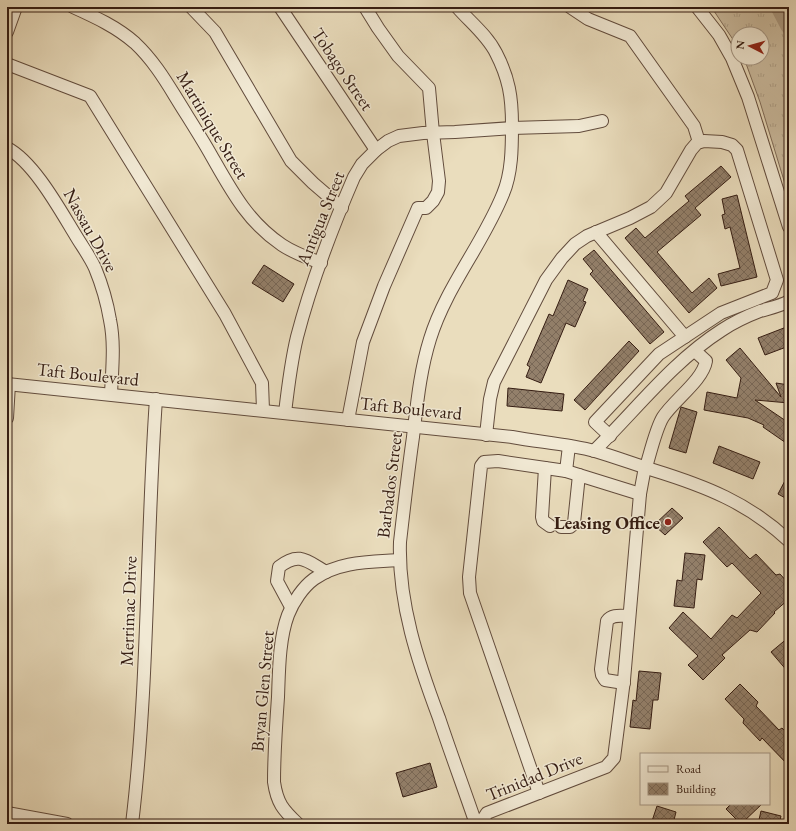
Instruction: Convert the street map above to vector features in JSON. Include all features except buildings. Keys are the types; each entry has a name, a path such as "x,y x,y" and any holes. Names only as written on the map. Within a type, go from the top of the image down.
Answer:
{"street":[{"path":"7,32 16,7"},
{"name":"Martinique Street","path":"73,7 107,23 136,44 164,78 207,148 227,184 244,209 268,234 283,246 321,263"},
{"path":"191,7 215,32 291,161 313,183 342,208"},
{"name":"Tobago Street","path":"280,7 376,150"},
{"path":"348,420 363,342 384,286 418,208 426,208 433,201 438,192 439,181 429,88 398,56 364,7"},
{"name":"Barbados Street","path":"457,7 480,31 496,52 510,88 512,102 512,128 508,178 503,194 487,226 446,299 436,322 422,369 399,560 404,605 420,668 476,824"},
{"path":"570,7 588,19 630,36 694,126 699,142"},
{"path":"697,7 719,35 732,58 748,97 789,227"},
{"path":"7,64 90,96 225,314 262,383 263,410"},
{"name":"Antigua Street","path":"285,413 289,380 297,338 321,263 354,177 362,164 376,150 398,136 512,128 579,126 602,121"},
{"path":"486,435 490,399 494,382 546,280 562,258 575,244 587,236 630,218 651,207 666,193 691,150 699,142 722,142 732,145 737,150 776,280 772,293 721,313 659,354 595,422 610,436"},
{"name":"Nassau Drive","path":"7,148 17,154 41,181 60,209 94,266 105,297 111,322 111,394"},
{"path":"596,232 685,337"},
{"path":"594,451 661,381 695,351 723,330 743,318 789,301"},
{"path":"629,616 616,616 607,621 601,669 605,680 624,683 640,494 645,467 662,419 669,407 686,391 705,368 706,361 695,351"},
{"path":"7,418 8,384"},
{"name":"Taft Boulevard","path":"8,384 263,410 486,435 569,446 594,451 711,490 745,506 788,537"},
{"name":"Merrimac Drive","path":"132,824 142,712 147,564 156,399"},
{"path":"566,471 569,446"},
{"path":"539,793 470,593 469,577 481,466 484,462 498,461 566,471 640,494"},
{"path":"545,468 542,517 543,521 556,526 570,527 574,523 579,475"},
{"path":"291,607 277,581 279,567 288,559 302,558 326,572"},
{"name":"Bryan Glen Street","path":"298,824 283,810 276,793 274,782 278,676 284,627 291,607 304,588 314,579 326,572 357,562 399,560"},
{"name":"Trinidad Drive","path":"480,824 487,813 606,767 614,758 624,683"},
{"path":"7,813 67,824"}],"green space":[{"path":"710,7 789,7 789,197 760,102 747,66 770,66 770,26 730,26 730,35"}],"waterway":[{"path":"779,7 789,26"},
{"path":"780,10 789,15"}],"place":[{"name":"Leasing Office","path":"668,522"}]}
